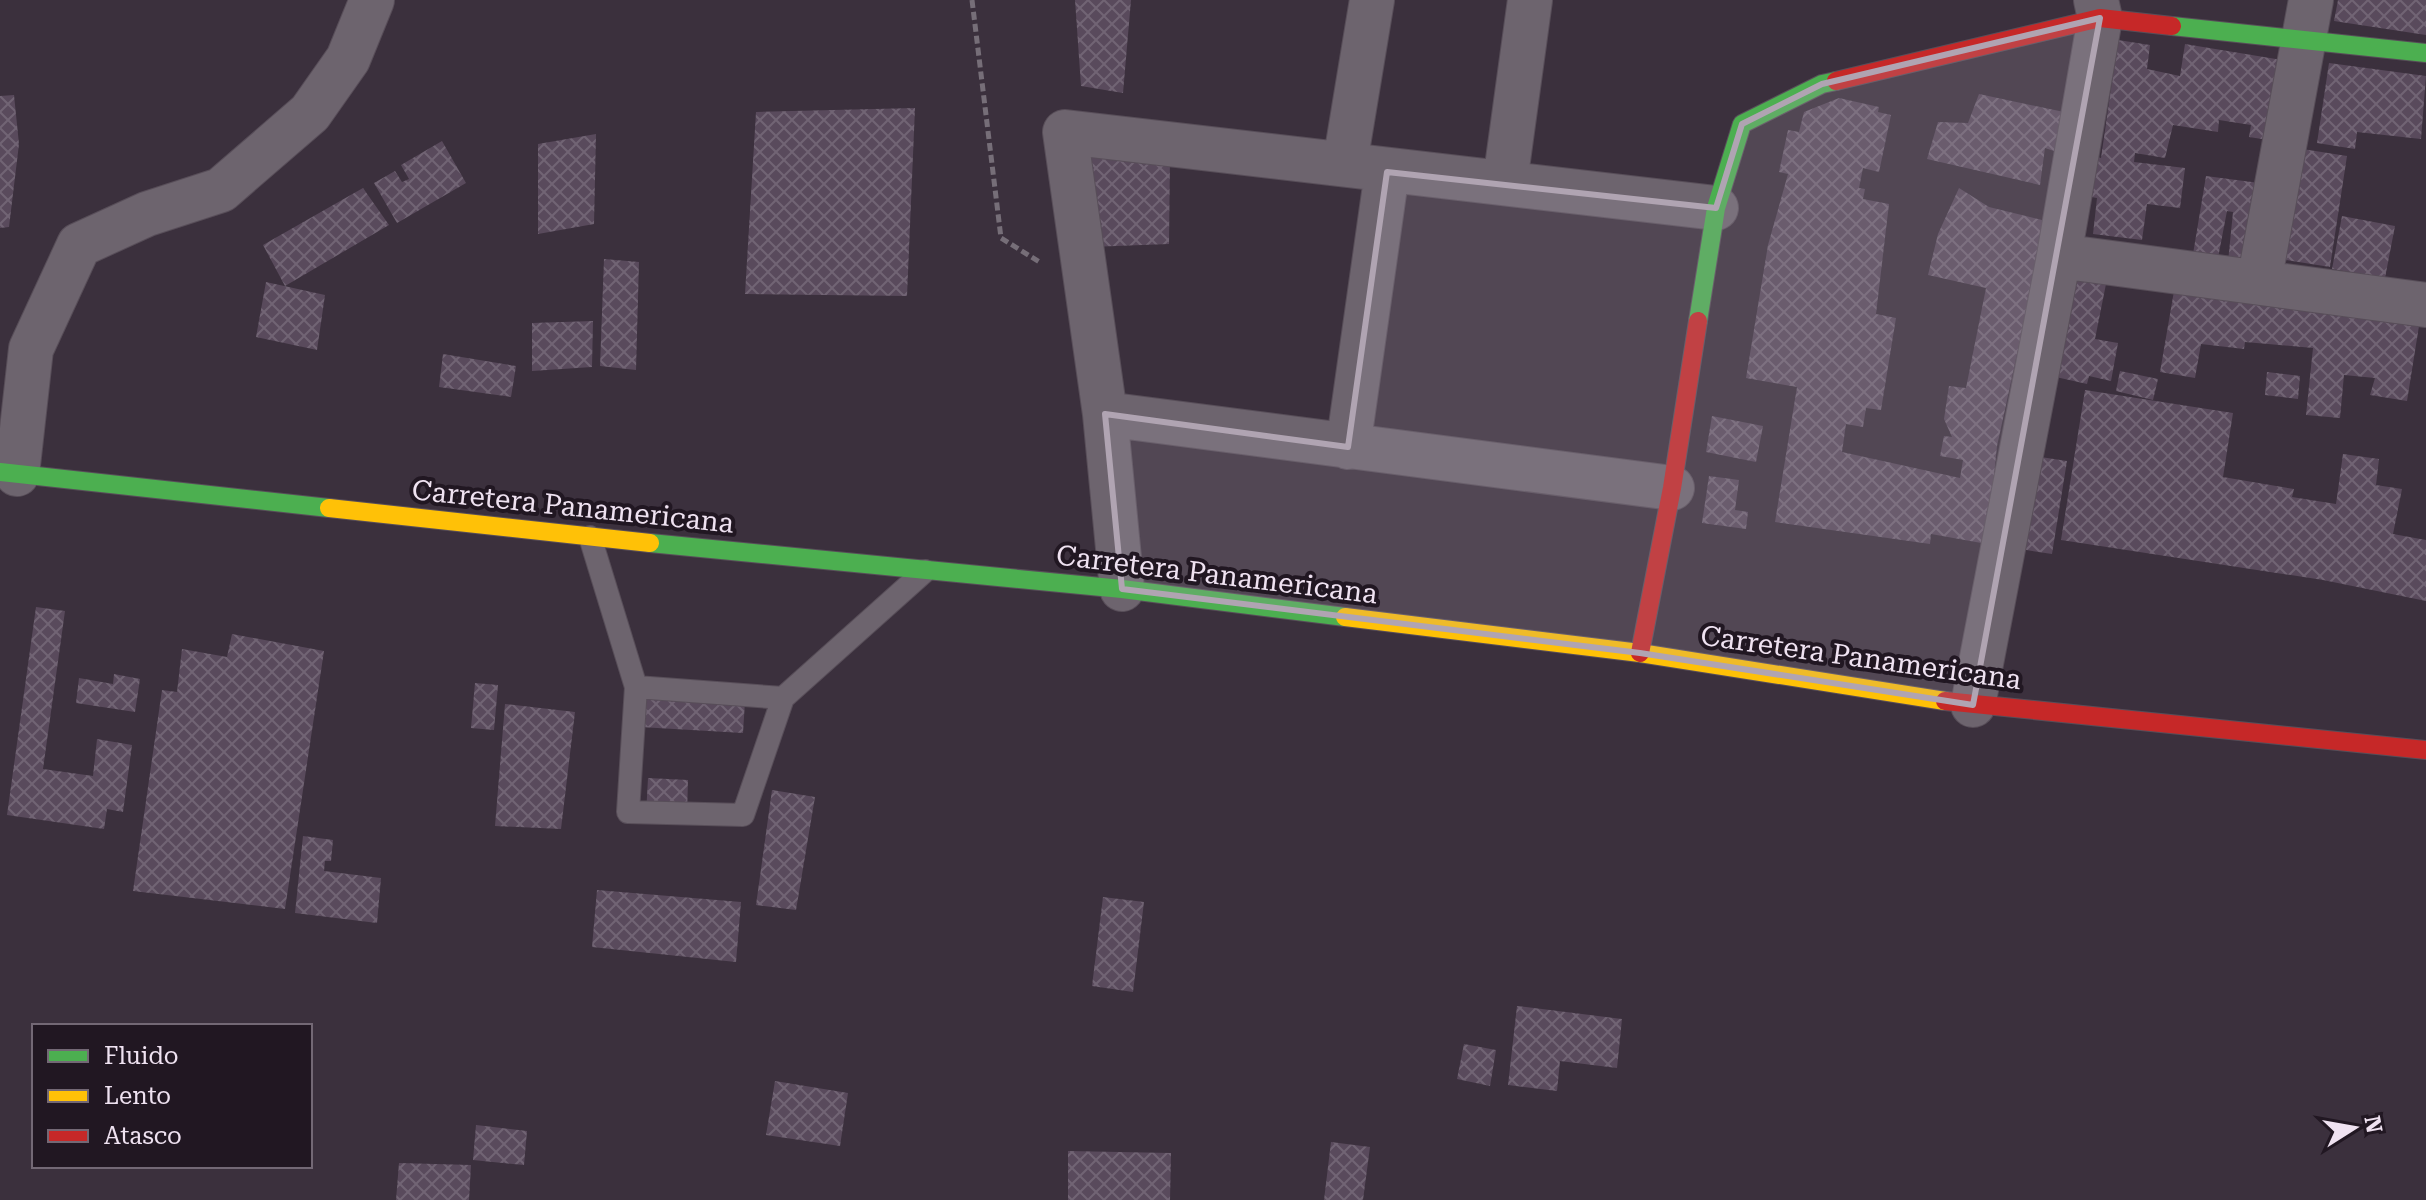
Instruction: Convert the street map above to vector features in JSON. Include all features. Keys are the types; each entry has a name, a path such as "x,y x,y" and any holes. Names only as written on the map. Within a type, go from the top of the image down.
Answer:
{"main road":[{"path":"1640,653 1672,488 1716,208 1742,124 1822,84 2098,9 2309,20 2426,53"},
{"name":"Carretera Panamericana","path":"9,473 590,537 1122,589 1640,653 1973,705 2426,750"}],"street":[{"path":"9,473 31,349 79,245 147,214 221,190 310,113 348,59 372,0"},
{"path":"1348,447 1366,167 1372,0"},
{"path":"1505,182 1530,0"},
{"path":"1973,705 2059,256 2098,9"},
{"path":"2259,282 2309,20"},
{"path":"1122,589 1105,414 1065,132 1716,208"},
{"path":"2059,256 2426,305"},
{"path":"1105,414 1672,488"}],"lane":[{"path":"590,537 636,687 628,812 743,815 783,698 925,571"},
{"path":"636,687 783,698"}],"path":[{"path":"972,0 1001,238 1087,292"}],"highlighted area":[{"path":"2100,18 1973,705 1640,653 1122,589 1105,414 1348,447 1387,172 1716,208 1742,124 1822,84"}],"building":[{"path":"1075,0 1131,0 1123,93 1081,86"},
{"path":"2338,0 2426,0 2426,35 2334,21"},
{"path":"2118,40 2150,45 2147,69 2180,76 2185,44 2294,62 2281,142 2249,137 2251,125 2219,120 2218,132 2173,125 2165,158 2135,153 2134,162 2185,168 2180,208 2147,204 2142,240 2093,234 2097,198 2091,197 2096,157 2101,158"},
{"path":"2329,63 2426,76 2421,139 2357,132 2355,149 2317,143"},
{"path":"1979,94 2064,112 2054,151 2045,148 2040,185 1927,159 1938,122 1968,123"},
{"path":"14,95 19,144 9,227 0,228 0,96"},
{"path":"1839,98 1879,107 1878,112 1891,115 1879,172 1863,168 1859,188 1865,189 1863,199 1889,204 1876,314 1896,318 1881,410 1866,408 1863,427 1846,424 1842,452 1960,478 1963,460 1940,456 1944,436 1952,437 1944,419 1949,386 1966,388 1986,288 1928,275 1938,234 1959,188 1989,207 2046,221 1997,446 1987,544 1931,534 1930,544 1775,522 1797,387 1746,378 1768,245 1788,174 1779,172 1788,130 1799,132 1804,112"},
{"path":"915,108 907,296 745,294 756,112"},
{"path":"596,134 594,224 538,234 538,144"},
{"path":"442,141 466,183 397,223 374,183 395,171 402,182 409,179 401,165"},
{"path":"2296,148 2347,156 2330,267 2279,259"},
{"path":"1089,152 1170,157 1169,244 1090,247"},
{"path":"2206,176 2267,184 2253,264 2228,262 2233,212 2227,211 2218,258 2193,254"},
{"path":"363,188 389,225 285,286 263,245"},
{"path":"2342,216 2395,226 2385,278 2332,269"},
{"path":"604,259 639,262 636,370 600,366"},
{"path":"2066,276 2106,284 2095,339 2118,343 2111,381 2089,376 2087,384 2047,375"},
{"path":"266,282 325,295 317,350 256,337"},
{"path":"2174,291 2419,326 2407,401 2370,395 2375,378 2344,375 2340,418 2306,415 2313,348 2245,342 2244,349 2201,344 2195,378 2160,372"},
{"path":"593,321 592,367 532,371 532,323"},
{"path":"443,354 516,366 511,397 439,387"},
{"path":"2120,371 2158,379 2153,400 2116,391"},
{"path":"2267,372 2300,376 2298,399 2265,395"},
{"path":"2085,390 2233,413 2223,477 2294,489 2292,497 2336,504 2343,454 2379,459 2376,485 2402,489 2393,534 2426,540 2426,601 2323,580 2061,540"},
{"path":"1712,416 1763,426 1756,462 1706,452"},
{"path":"2034,456 2067,461 2052,554 2020,549"},
{"path":"1709,476 1739,480 1735,510 1748,512 1746,529 1702,523"},
{"path":"36,607 65,611 43,769 93,776 97,739 132,745 123,812 107,809 104,829 7,815"},
{"path":"232,634 324,651 285,909 133,891 162,690 177,692 182,649 227,657"},
{"path":"114,674 140,679 135,712 76,703 79,678 113,684"},
{"path":"475,683 498,685 494,730 471,728"},
{"path":"642,695 745,701 743,733 640,727"},
{"path":"505,704 575,712 561,829 495,826"},
{"path":"648,778 688,780 687,816 646,815"},
{"path":"772,790 815,797 796,910 756,905"},
{"path":"303,836 333,840 331,861 325,861 324,871 381,878 377,923 295,913"},
{"path":"597,890 741,902 736,962 592,947"},
{"path":"1103,897 1144,902 1133,992 1092,986"},
{"path":"1517,1006 1622,1019 1617,1068 1560,1061 1557,1091 1508,1085"},
{"path":"1464,1044 1496,1050 1490,1086 1457,1079"},
{"path":"775,1081 848,1093 840,1146 766,1135"},
{"path":"476,1125 527,1131 524,1165 473,1160"},
{"path":"1331,1142 1370,1147 1363,1200 1324,1200"},
{"path":"1068,1151 1171,1153 1170,1200 1068,1200"},
{"path":"399,1163 471,1165 469,1200 396,1200"}],"traffic: fast":[{"path":"2172,26 2426,53"},
{"path":"1698,321 1716,208 1742,124 1822,84 1836,81"},
{"path":"0,472 329,508"},
{"path":"650,543 1122,589 1345,617"}],"traffic: slow":[{"path":"329,508 650,543"},
{"path":"1345,617 1640,653 1945,701"}],"traffic: jam":[{"path":"1836,81 2100,18 2172,26"},
{"path":"1640,653 1672,488 1698,321"},
{"path":"1945,701 2426,750"}]}
